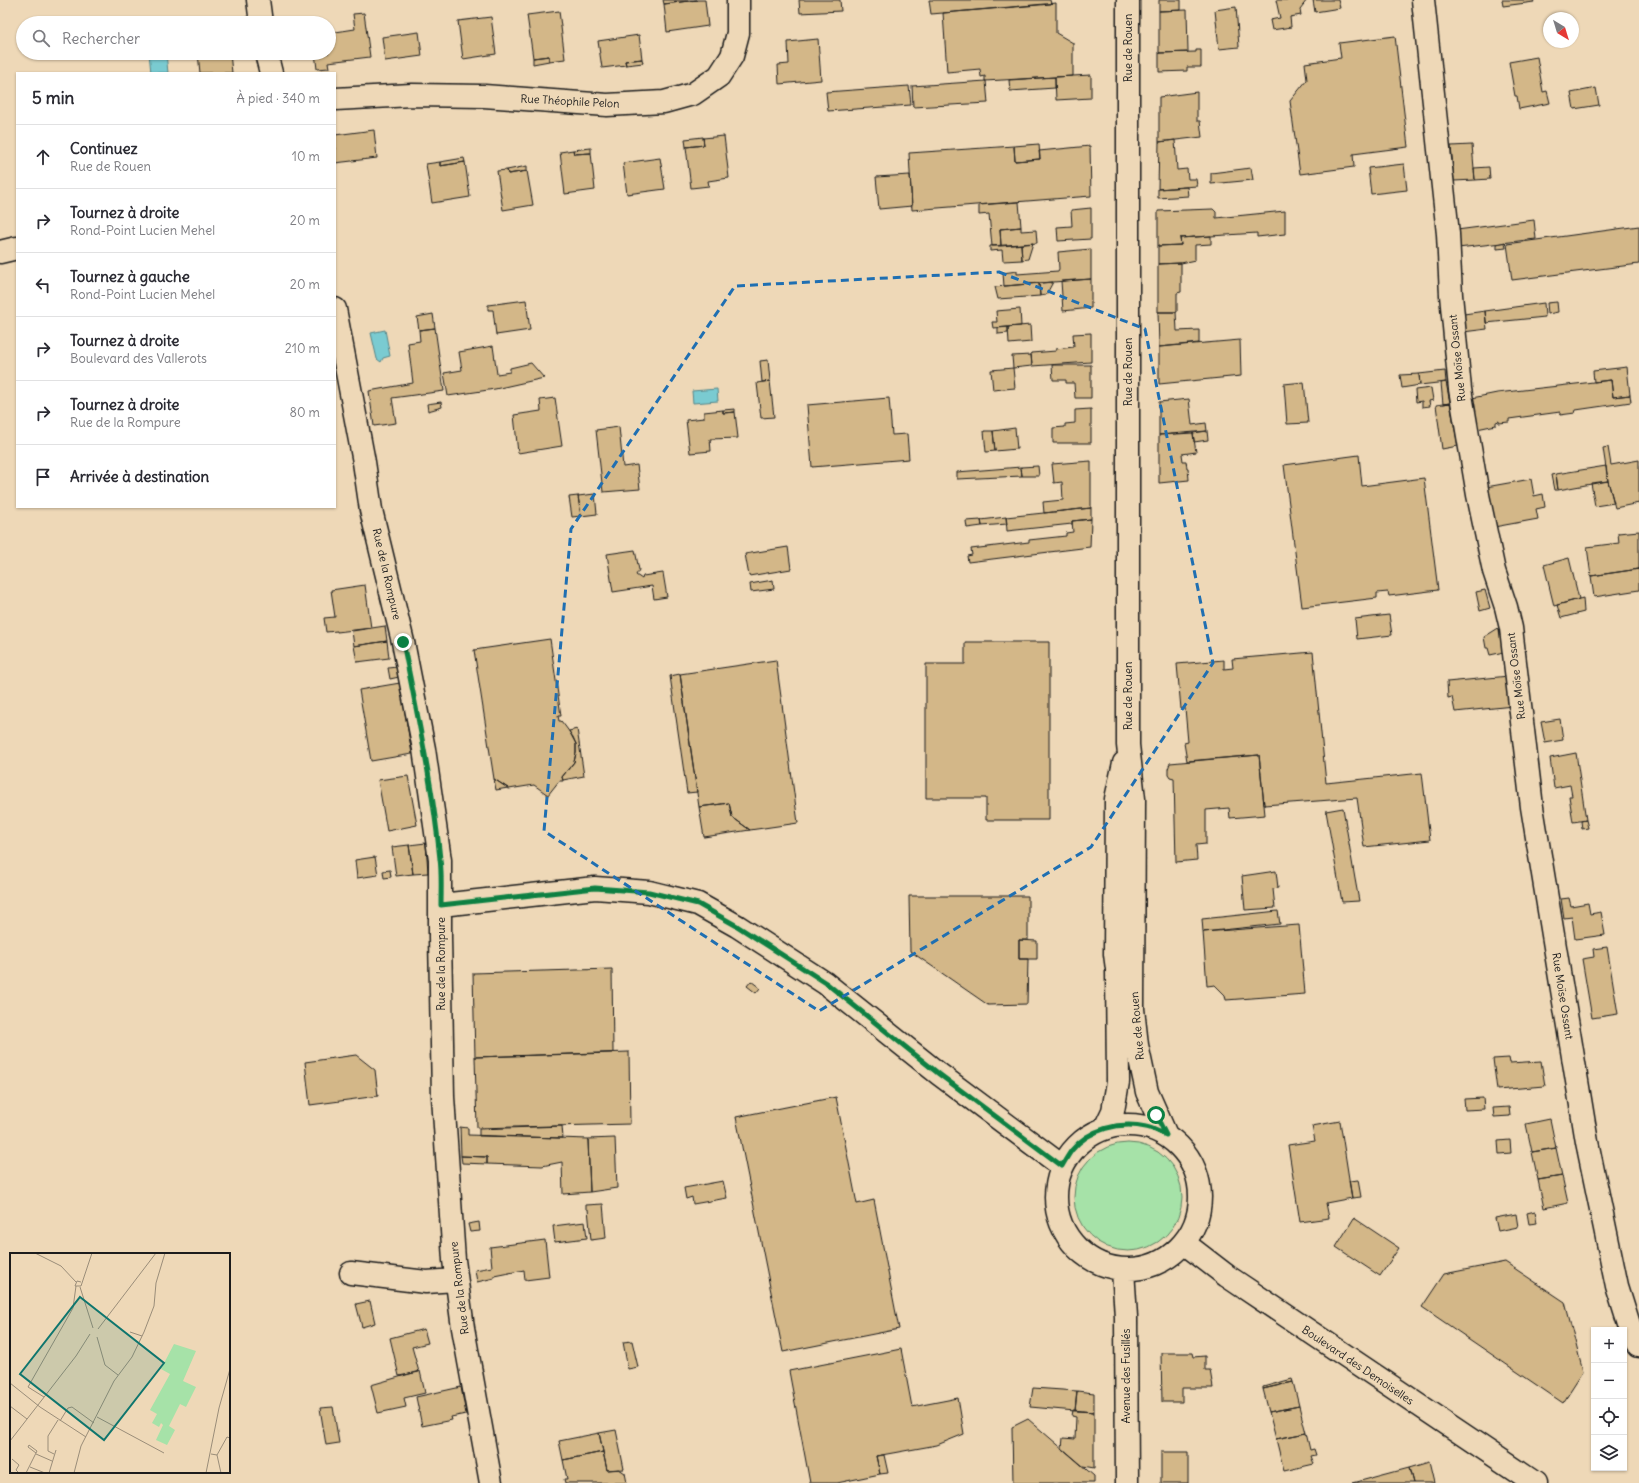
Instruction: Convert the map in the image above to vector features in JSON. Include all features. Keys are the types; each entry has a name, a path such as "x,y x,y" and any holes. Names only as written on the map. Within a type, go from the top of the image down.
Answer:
{"street":[{"path":"258,0 260,16"},
{"name":"Rue Théophile Pelon","path":"336,99 412,95 484,96 607,105 664,102 693,94 719,76 732,56 738,33 738,0"},
{"name":"Rue de Rouen","path":"1128,0 1128,745 1134,799 1133,1009 1136,1038 1147,1092 1166,1135"},
{"name":"Rue Moïse Ossant","path":"1422,0 1448,234 1451,295 1460,389 1478,495 1494,571 1511,628 1532,807 1587,1142 1616,1286 1632,1334 1639,1346"},
{"path":"268,60 271,72"},
{"path":"0,252 16,248"},
{"name":"Rue de la Rompure","path":"336,314 364,462 371,510 403,642 424,749 440,860 443,1097 454,1260 463,1328 491,1483"},
{"name":"Rue de Rouen","path":"1105,1128 1113,1111 1118,1082 1117,969 1115,954 1116,799 1128,745"},
{"path":"441,905 595,888 649,892 698,904 737,926 826,983 939,1074 1062,1166"},
{"path":"1126,1124 1146,1127 1166,1135 1178,1144 1188,1157 1198,1178 1200,1201 1196,1223 1184,1243 1167,1258 1146,1268 1123,1270 1103,1266 1086,1256 1071,1243 1060,1225 1056,1206 1056,1185 1062,1166 1073,1150 1087,1137 1105,1128 1126,1124"},
{"name":"Boulevard des Demoiselles","path":"1184,1243 1227,1276 1535,1483"},
{"name":"Avenue des Fusillés","path":"1123,1270 1126,1317 1127,1483"},
{"path":"351,1273 426,1282 456,1280"}],"highlighted area":[{"path":"999,272 1145,329 1213,663 1091,847 819,1011 544,831 571,529 735,286"}],"green space":[{"path":"1128,1143 1149,1147 1166,1159 1178,1176 1182,1197 1178,1218 1166,1235 1149,1247 1128,1251 1107,1247 1090,1235 1078,1218 1074,1197 1078,1176 1090,1159 1107,1147"}],"water":[{"path":"150,60 167,60 168,72 151,72"},
{"path":"385,330 390,356 383,358 381,362 377,359 371,333"},
{"path":"717,389 718,401 693,403 692,391"}],"building":[{"path":"663,0 697,0 664,4"},
{"path":"705,0 708,26 667,32 664,4"},
{"path":"799,0 840,0 841,11 800,13"},
{"path":"929,0 1050,0 1051,4 931,14"},
{"path":"1159,0 1181,0 1181,10 1159,11"},
{"path":"1276,0 1307,0 1300,9 1301,15 1290,17 1291,27 1272,30 1270,20 1280,18"},
{"path":"1313,0 1338,0 1340,8 1315,12"},
{"path":"1502,0 1533,0 1534,2 1503,6"},
{"path":"1056,3 1056,33 1073,43 1073,76 985,81 985,76 981,77 980,69 947,72 943,13"},
{"path":"1236,7 1239,47 1219,49 1215,10"},
{"path":"1187,10 1188,52 1159,53 1159,11"},
{"path":"559,11 565,59 549,61 549,56 533,58 527,15"},
{"path":"364,13 370,57 328,62 329,68 317,69 316,60 336,60 336,32 355,29 353,14"},
{"path":"491,17 496,54 463,59 458,21"},
{"path":"419,32 422,56 385,61 382,37"},
{"path":"639,35 642,59 625,61 626,65 602,68 598,41"},
{"path":"1395,36 1408,147 1353,154 1354,167 1300,174 1290,101 1307,80 1305,63 1341,58 1339,43"},
{"path":"818,39 821,80 779,84 778,65 789,64 788,42"},
{"path":"1196,50 1201,50 1201,67 1187,67 1187,71 1159,72 1159,53 1196,52"},
{"path":"549,56 549,61 533,64 533,58"},
{"path":"1537,57 1543,92 1547,91 1550,103 1519,109 1517,96 1515,96 1509,62"},
{"path":"642,59 643,63 626,65 625,61"},
{"path":"199,60 231,60 232,72 200,72"},
{"path":"1091,75 1091,98 1056,100 1055,77"},
{"path":"1055,77 1055,88 1010,91 1009,80"},
{"path":"986,81 988,103 913,107 912,86"},
{"path":"909,86 911,105 828,111 826,92"},
{"path":"1596,88 1599,105 1574,109 1571,93"},
{"path":"1197,92 1197,121 1200,121 1202,137 1159,142 1159,97"},
{"path":"374,130 377,158 336,163 336,135"},
{"path":"724,136 729,178 708,181 709,186 691,188 686,147 704,145 703,138"},
{"path":"703,137 704,145 686,147 685,139"},
{"path":"1175,140 1177,170 1187,169 1188,179 1196,179 1197,186 1158,189 1159,142"},
{"path":"1039,144 1040,159 1015,161 1014,146"},
{"path":"1472,145 1475,180 1454,181 1451,146"},
{"path":"1014,146 1015,161 1040,159 1039,151 1090,146 1091,196 912,210 909,153"},
{"path":"591,148 591,153 574,154 573,150"},
{"path":"573,150 574,154 591,153 595,190 565,194 560,152"},
{"path":"464,158 465,162 440,166 440,162"},
{"path":"660,158 665,189 627,194 623,163"},
{"path":"440,162 440,166 465,162 470,197 432,203 426,164"},
{"path":"1404,164 1407,190 1371,194 1368,168"},
{"path":"527,166 527,171 508,174 507,170"},
{"path":"1489,167 1490,179 1475,180 1474,168"},
{"path":"1251,168 1253,180 1211,184 1211,173"},
{"path":"507,170 508,174 527,171 533,205 503,210 497,171"},
{"path":"910,175 912,206 879,209 876,177"},
{"path":"1187,187 1188,196 1158,198 1158,189"},
{"path":"1019,202 1021,227 1000,229 1001,246 992,246 989,214 979,215 979,205"},
{"path":"1091,208 1091,239 1058,241 1057,227 1072,226 1071,210"},
{"path":"1213,209 1216,212 1216,218 1285,211 1285,234 1257,237 1257,233 1180,238 1181,245 1158,246 1158,211"},
{"path":"1534,220 1536,239 1458,248 1457,230"},
{"path":"1639,226 1639,264 1512,280 1507,244"},
{"path":"1021,227 1021,231 1036,230 1037,243 1001,246 1000,229"},
{"path":"1211,236 1211,244 1195,245 1195,260 1181,263 1158,264 1158,246 1181,245 1180,238"},
{"path":"1505,242 1506,248 1497,249 1497,244"},
{"path":"1033,243 1028,259 1022,260 1021,244"},
{"path":"1021,244 1022,260 1003,261 1002,250 990,251 990,246"},
{"path":"1091,249 1091,279 1004,286 1003,273 1017,271 1017,274 1058,271 1058,252"},
{"path":"1181,263 1181,292 1177,293 1177,312 1158,312 1158,264"},
{"path":"1091,279 1091,308 1063,311 1061,281"},
{"path":"1053,282 1046,295 1040,296 1039,283"},
{"path":"1039,283 1040,296 998,299 995,287"},
{"path":"526,300 530,330 496,335 493,310 488,310 488,305"},
{"path":"1557,302 1558,312 1548,314 1547,303"},
{"path":"1544,303 1545,317 1486,323 1485,311"},
{"path":"1020,309 1021,326 993,328 992,322 997,322 996,311"},
{"path":"1485,311 1487,329 1463,332 1464,314"},
{"path":"1158,312 1176,312 1177,331 1199,330 1199,343 1159,347"},
{"path":"433,314 435,328 419,330 417,317"},
{"path":"1030,325 1031,342 1009,344 1008,327"},
{"path":"1008,327 1008,333 998,334 998,328"},
{"path":"435,328 444,391 392,398 396,423 374,426 369,391 413,383 408,343 420,341 419,330"},
{"path":"1091,333 1091,362 1032,366 1031,353 1056,351 1056,349 1074,347 1073,334"},
{"path":"1240,340 1241,376 1159,384 1159,347"},
{"path":"493,346 497,374 510,372 510,368 531,363 544,378 495,389 448,396 444,373 462,370 459,352"},
{"path":"1031,355 1032,366 1013,368 1012,356"},
{"path":"768,360 770,381 762,382 760,361"},
{"path":"1052,365 1091,365 1091,398 1075,398 1074,383 1066,383 1066,380 1053,380"},
{"path":"1627,367 1630,395 1613,397 1611,380 1594,382 1593,371"},
{"path":"1013,368 1015,388 993,390 991,370"},
{"path":"1445,371 1446,382 1420,385 1419,374"},
{"path":"1419,374 1420,385 1402,388 1400,375"},
{"path":"1611,380 1613,397 1630,395 1631,402 1576,410 1575,413 1560,415 1560,412 1509,419 1509,422 1499,423 1499,421 1496,422 1496,425 1477,429 1472,398 1497,393"},
{"path":"770,381 774,417 761,418 757,383"},
{"path":"1304,382 1308,423 1287,424 1284,384"},
{"path":"1446,382 1450,403 1443,404 1441,383"},
{"path":"1431,388 1433,400 1429,401 1430,406 1422,407 1422,401 1416,402 1415,390"},
{"path":"555,398 562,446 518,453 514,415 541,411 540,400"},
{"path":"889,398 892,435 907,434 909,459 812,467 807,405"},
{"path":"1189,399 1192,425 1206,423 1207,431 1159,435 1159,402"},
{"path":"441,402 442,407 428,411 427,404"},
{"path":"1450,403 1458,446 1442,449 1436,405"},
{"path":"735,409 735,412 723,413 723,410"},
{"path":"1091,409 1091,443 1053,443 1053,428 1065,427 1065,424 1075,423 1075,410"},
{"path":"723,410 723,413 735,412 738,438 710,439 711,451 690,453 686,420 704,418 704,412"},
{"path":"619,427 623,467 637,465 640,489 603,492 596,430"},
{"path":"1015,428 1017,449 995,451 993,431"},
{"path":"984,431 993,431 995,451 986,452"},
{"path":"1207,431 1208,440 1194,442 1193,433"},
{"path":"1193,433 1196,452 1182,454 1183,461 1186,461 1188,468 1189,480 1159,483 1159,435"},
{"path":"1608,447 1611,465 1639,460 1639,503 1615,508 1608,481 1603,448"},
{"path":"1359,455 1362,486 1424,478 1438,590 1389,596 1388,592 1377,593 1377,598 1302,607 1284,465"},
{"path":"1091,461 1091,508 1044,513 1043,502 1063,500 1062,482 1054,483 1052,464"},
{"path":"1038,466 1039,476 1022,476 1021,467"},
{"path":"1606,466 1608,481 1558,490 1556,474"},
{"path":"1021,467 1022,476 957,479 957,472"},
{"path":"1556,474 1558,490 1554,490 1551,475"},
{"path":"1531,479 1534,496 1543,494 1545,507 1536,509 1538,519 1494,527 1486,487"},
{"path":"1608,481 1614,503 1595,506 1591,483"},
{"path":"595,494 597,514 581,516 578,496"},
{"path":"578,496 581,516 572,517 569,497"},
{"path":"1091,508 1091,519 1072,521 1072,524 1007,531 1006,517"},
{"path":"1006,517 1007,524 982,526 981,520"},
{"path":"1091,519 1090,547 968,562 967,556 972,555 971,549 1066,536 1066,533 1073,532 1072,521"},
{"path":"981,520 982,526 967,528 966,521"},
{"path":"1639,531 1639,569 1591,576 1587,547 1619,543 1618,533"},
{"path":"788,547 791,569 749,576 745,554"},
{"path":"635,550 639,570 636,575 642,579 643,576 663,573 667,597 654,599 652,586 613,592 607,554"},
{"path":"1569,558 1579,599 1554,606 1544,565"},
{"path":"1639,569 1639,590 1594,597 1591,576"},
{"path":"773,580 774,589 751,592 750,584"},
{"path":"365,585 371,628 326,632 324,618 335,617 331,590"},
{"path":"1485,590 1490,608 1480,611 1476,592"},
{"path":"1583,598 1584,612 1561,618 1557,605"},
{"path":"1389,615 1392,635 1357,639 1355,619"},
{"path":"385,626 387,641 354,646 352,631"},
{"path":"1500,627 1504,652 1490,655 1488,648 1486,648 1484,637"},
{"path":"550,639 561,716 558,716 559,721 561,721 573,737 576,744 576,753 574,762 562,777 563,781 559,781 548,795 534,785 509,789 494,779 474,650"},
{"path":"387,641 389,658 357,662 354,646"},
{"path":"965,642 1049,642 1049,820 986,820 986,798 926,798 926,664 965,664"},
{"path":"1313,652 1326,783 1422,773 1430,840 1364,847 1357,798 1264,805 1259,755 1187,761 1184,743 1188,742 1185,708 1181,709 1177,664 1224,660 1224,669 1233,668 1232,659"},
{"path":"776,660 798,823 750,830 732,817 729,803 699,807 680,674"},
{"path":"397,667 399,677 390,679 388,668"},
{"path":"680,674 697,792 687,793 670,676"},
{"path":"1509,676 1513,706 1455,712 1452,697 1448,698 1447,682"},
{"path":"400,683 412,754 371,761 359,690"},
{"path":"1560,719 1563,740 1545,743 1541,722"},
{"path":"577,729 584,776 563,780 562,777 574,762 576,753 576,744 569,731"},
{"path":"1576,753 1586,820 1573,822 1569,796 1572,796 1570,785 1554,788 1550,758"},
{"path":"1259,755 1265,815 1230,818 1229,808 1206,810 1206,844 1196,845 1197,860 1176,862 1174,778 1170,777 1168,774 1170,763"},
{"path":"408,776 417,825 387,831 378,780"},
{"path":"494,779 508,788 496,790"},
{"path":"729,803 732,817 750,830 704,837 699,807"},
{"path":"1343,808 1359,901 1342,902 1326,811"},
{"path":"1586,820 1588,828 1582,829 1581,821"},
{"path":"426,843 428,873 413,874 409,845"},
{"path":"409,845 413,874 396,876 392,847"},
{"path":"375,857 378,875 357,878 355,860"},
{"path":"390,870 391,877 384,878 383,871"},
{"path":"1276,871 1278,888 1273,889 1275,908 1245,910 1242,876"},
{"path":"909,896 1028,896 1028,940 1019,940 1019,959 1028,959 1027,1004 988,1005 910,951"},
{"path":"1569,898 1571,906 1588,903 1590,914 1601,912 1605,935 1575,939 1572,917 1564,918 1561,899"},
{"path":"1278,911 1280,924 1203,932 1202,919"},
{"path":"1299,925 1305,994 1226,1000 1225,995 1215,985 1207,986 1203,932"},
{"path":"1019,940 1037,941 1037,959 1019,959"},
{"path":"1607,947 1618,1014 1592,1018 1582,959 1594,957 1593,949"},
{"path":"612,969 613,1053 475,1057 473,973"},
{"path":"751,981 760,988 756,993 747,986"},
{"path":"629,1052 630,1124 477,1128 475,1057"},
{"path":"356,1055 375,1070 378,1096 310,1105 305,1062"},
{"path":"1509,1058 1510,1063 1541,1061 1545,1086 1497,1090 1493,1059"},
{"path":"836,1097 857,1204 874,1200 899,1329 783,1352 736,1117"},
{"path":"1483,1098 1484,1109 1465,1110 1464,1099"},
{"path":"1509,1107 1510,1116 1494,1117 1493,1108"},
{"path":"1550,1119 1556,1148 1532,1152 1526,1124"},
{"path":"1340,1121 1352,1198 1326,1203 1329,1218 1300,1222 1288,1145 1315,1141 1312,1126"},
{"path":"562,1126 563,1138 479,1136 479,1129"},
{"path":"460,1127 468,1128 468,1135 588,1139 590,1192 563,1194 562,1162 542,1166 487,1164 487,1157 461,1156"},
{"path":"615,1138 617,1188 590,1192 588,1139"},
{"path":"1510,1140 1511,1153 1499,1154 1498,1141"},
{"path":"1556,1148 1562,1176 1538,1180 1532,1152"},
{"path":"461,1156 487,1157 487,1164 462,1163"},
{"path":"1562,1176 1568,1203 1544,1208 1538,1180"},
{"path":"1358,1180 1361,1197 1352,1198 1349,1181"},
{"path":"723,1181 727,1198 693,1204 692,1197 686,1199 684,1188"},
{"path":"603,1204 606,1238 591,1240 588,1209 586,1209 586,1205"},
{"path":"1535,1211 1537,1223 1529,1224 1527,1213"},
{"path":"1516,1214 1518,1227 1498,1231 1495,1218"},
{"path":"1354,1218 1399,1248 1380,1276 1336,1247"},
{"path":"479,1222 480,1231 470,1232 468,1224"},
{"path":"585,1222 587,1238 555,1242 553,1226"},
{"path":"545,1240 549,1277 525,1280 524,1270 494,1276 494,1278 477,1282 475,1270 492,1267 490,1247"},
{"path":"1505,1262 1565,1302 1583,1372 1563,1403 1422,1307 1444,1274"},
{"path":"370,1301 375,1323 362,1327 356,1304"},
{"path":"424,1329 428,1343 412,1347 419,1372 399,1376 390,1338"},
{"path":"632,1341 638,1367 628,1369 623,1342"},
{"path":"901,1349 912,1407 958,1398 964,1434 937,1445 876,1456 880,1474 837,1483 810,1483 789,1371"},
{"path":"1161,1353 1192,1353 1193,1357 1205,1356 1205,1370 1210,1370 1213,1388 1182,1388 1182,1402 1162,1402"},
{"path":"420,1371 425,1393 404,1398 406,1407 378,1413 371,1385"},
{"path":"1292,1379 1293,1382 1263,1389 1263,1387"},
{"path":"1293,1382 1299,1406 1269,1412 1263,1389"},
{"path":"461,1387 466,1414 451,1417 452,1420 422,1426 416,1397"},
{"path":"1033,1388 1077,1391 1075,1411 1030,1407"},
{"path":"1077,1391 1094,1393 1094,1412 1075,1411"},
{"path":"1299,1406 1306,1433 1276,1439 1269,1412"},
{"path":"333,1407 339,1443 326,1445 320,1408"},
{"path":"1073,1410 1094,1412 1094,1468 1083,1466 1062,1448 1063,1438 1075,1439 1076,1417 1072,1416"},
{"path":"1028,1419 1094,1476 1094,1483 1013,1483 1012,1427"},
{"path":"616,1430 624,1469 607,1470 599,1433"},
{"path":"599,1433 603,1452 563,1460 559,1441"},
{"path":"1306,1433 1310,1450 1314,1449 1316,1455 1311,1456 1314,1464 1284,1471 1276,1439"},
{"path":"603,1452 607,1470 619,1469 625,1473 627,1483 565,1483 564,1479 567,1479 563,1460"},
{"path":"1161,1452 1188,1452 1188,1483 1161,1483"},
{"path":"884,1455 888,1473 880,1474 876,1456"},
{"path":"1429,1462 1434,1483 1413,1483 1409,1468"},
{"path":"1409,1468 1413,1483 1353,1483"}],"route":[{"path":"403,642 424,749 432,800 440,860 441,905 595,888 649,892 698,904 737,926 826,983 939,1074 1062,1166 1073,1150 1087,1137 1105,1128 1126,1124 1146,1127 1166,1135 1156,1115"}]}
